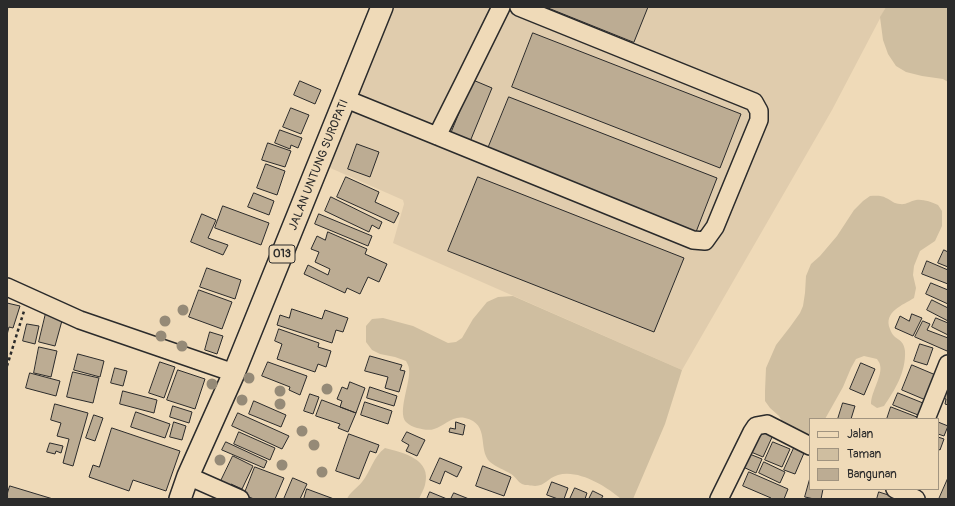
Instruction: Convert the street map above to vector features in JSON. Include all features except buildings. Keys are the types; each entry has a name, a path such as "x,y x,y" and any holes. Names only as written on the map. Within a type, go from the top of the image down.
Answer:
{"main road":[{"name":"JALAN UNTUNG SUROPATI","path":"180,499 188,476 234,373 382,7"}],"street":[{"path":"438,136 501,7"},
{"path":"346,99 693,240 705,241 715,227 759,120 759,111 754,102 519,7"},
{"path":"7,287 80,320 234,373"},
{"path":"926,418 948,364"},
{"path":"719,499 756,426 767,424 809,445"},
{"path":"188,476 240,499"},
{"path":"899,490 916,499"}],"path":[{"path":"7,366 28,297"}],"shaded area":[{"path":"382,7 886,7 832,110 682,370 393,243 404,204 403,200 319,163"}],"green space":[{"path":"886,7 948,7 948,82 943,79 906,72 896,66 888,54 883,40 880,17"},
{"path":"870,196 882,196 898,204 904,204 914,200 927,201 938,205 942,211 942,226 935,241 920,251 914,266 913,275 916,288 914,298 895,310 889,318 891,332 902,342 904,346 905,359 902,373 888,400 884,406 877,408 871,404 880,374 880,364 877,359 864,356 856,359 843,387 826,418 809,418 809,435 807,436 783,423 779,416 765,401 766,368 776,345 800,313 803,306 806,276 811,264 837,236 854,210"},
{"path":"513,296 682,370 665,424 633,499 621,499 600,484 574,474 558,475 538,486 524,485 512,475 490,462 486,457 481,431 473,421 465,418 456,418 432,430 416,428 406,422 403,411 409,368 406,361 380,354 372,350 366,342 366,326 372,319 383,318 413,326 448,343 456,342 462,338 473,319 487,302 498,297"},
{"path":"385,448 408,455 420,463 424,469 426,476 425,485 419,499 347,499 362,482 375,460"}]}
